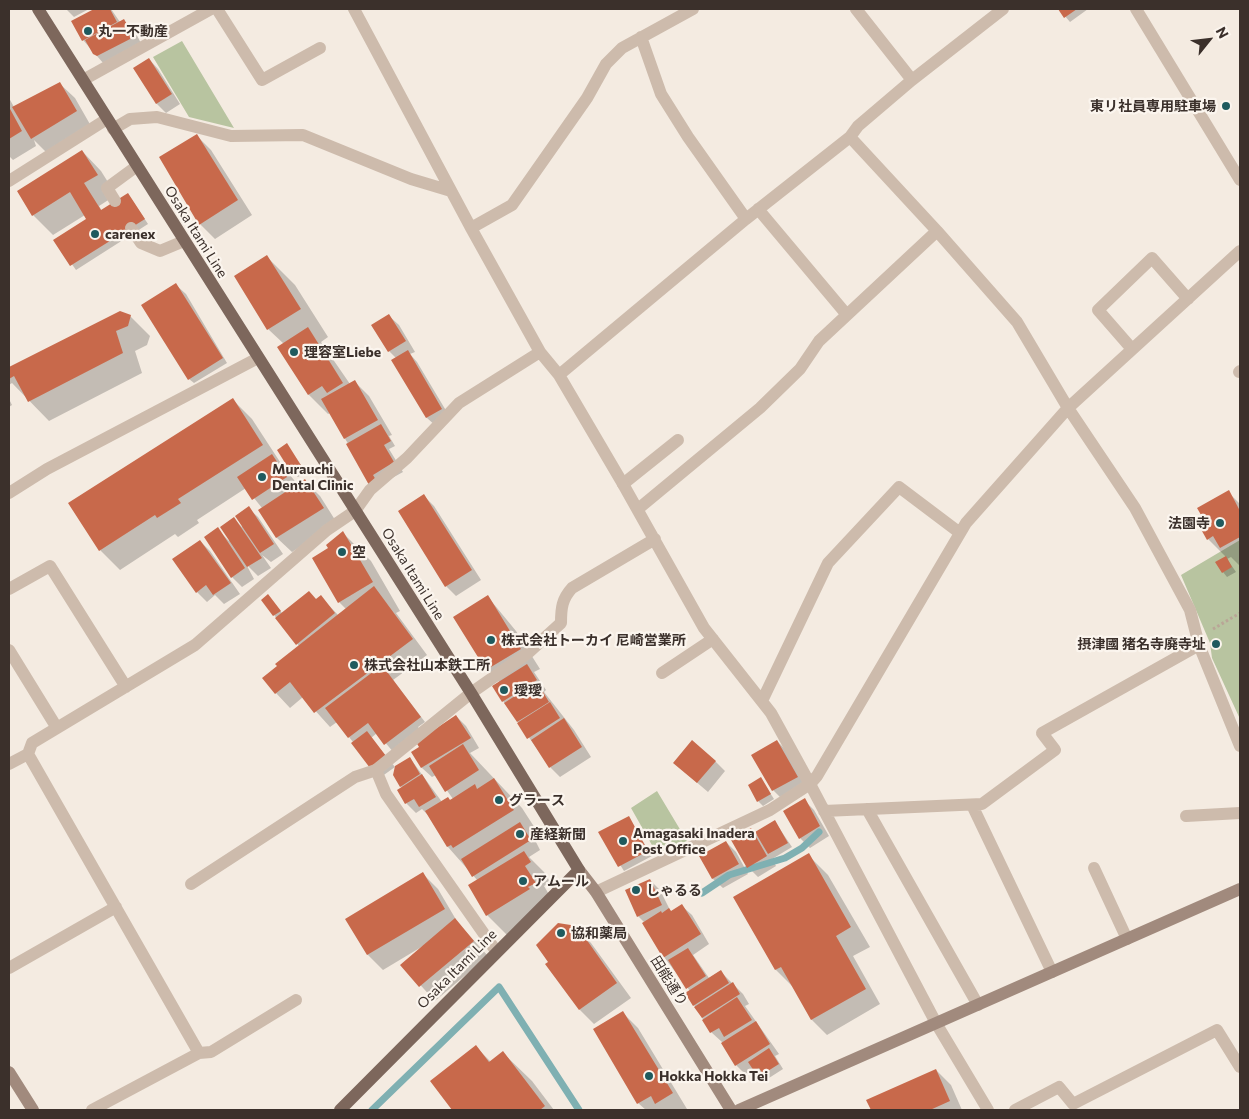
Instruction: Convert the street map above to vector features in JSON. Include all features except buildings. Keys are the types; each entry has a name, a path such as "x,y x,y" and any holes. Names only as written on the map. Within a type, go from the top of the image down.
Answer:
{"main road":[{"name":"Osaka Itami Line","path":"38,9 471,693 579,870 496,951 340,1110"}],"street":[{"path":"83,80 211,9"},
{"path":"217,9 262,80 320,48"},
{"path":"354,9 471,228 540,352 559,375 638,509 704,628 771,713 936,1023 988,1110"},
{"path":"471,228 512,205 587,98 606,64 622,48 692,9"},
{"path":"856,9 912,80"},
{"path":"559,375 746,218 850,137 858,126 912,80 1003,9"},
{"path":"1136,9 1240,180"},
{"path":"641,37 662,94 688,138 746,218"},
{"path":"9,181 110,124 130,119 157,117 231,136 303,135 411,179 451,191"},
{"path":"850,137 937,231 1017,322 1068,408 1135,508 1190,610 1199,642 1240,746"},
{"path":"115,201 106,188 137,166"},
{"path":"758,210 847,315"},
{"path":"131,228 140,243 160,251 184,241"},
{"path":"638,509 760,408 800,369 819,341 937,231"},
{"path":"596,892 770,810 810,784 817,776 966,523 1068,408 1240,251"},
{"path":"1132,349 1098,310 1152,258 1188,299"},
{"path":"9,764 28,754 32,742 195,645 328,530 355,511 370,490 407,458 460,403 540,352"},
{"path":"9,493 47,469 258,358"},
{"path":"623,484 678,440"},
{"path":"762,700 828,563 899,486 960,534"},
{"path":"191,884 355,777 376,770 471,693 528,653 561,623 561,608 566,595 572,588 655,539"},
{"path":"9,589 50,566 126,686"},
{"path":"662,673 713,639"},
{"path":"824,811 982,804 1055,750 1042,733 1199,642"},
{"path":"9,650 57,728"},
{"path":"28,754 199,1053"},
{"path":"376,770 386,794 496,951"},
{"path":"972,804 1052,972"},
{"path":"867,809 978,1005"},
{"path":"1186,816 1240,813"},
{"path":"1094,868 1127,939"},
{"name":"田能通り","path":"579,870 596,892 731,1110"},
{"path":"739,1110 1240,889"},
{"path":"9,968 116,908"},
{"path":"92,1110 199,1053 211,1052 296,1000"},
{"path":"1015,1110 1059,1087 1073,1104 1217,1030 1240,1067"},
{"path":"9,1072 33,1110"}],"path":[{"path":"1199,642 1240,613"}],"green space":[{"path":"182,41 234,128 189,117 153,57"},
{"path":"1240,540 1240,719 1212,658 1210,643 1181,575"},
{"path":"657,791 687,841 657,854 631,808"}],"waterway":[{"path":"702,893 729,875 785,858 802,848 819,832"},
{"path":"372,1110 499,987 579,1110"}],"place":[{"name":"丸一不動産","path":"88,31"},
{"name":"東リ社員専用駐車場","path":"1226,106"},
{"name":"carenex","path":"95,234"},
{"name":"理容室Liebe","path":"294,352"},
{"name":"Murauchi Dental Clinic","path":"262,477"},
{"name":"法園寺","path":"1220,523"},
{"name":"空","path":"342,552"},
{"name":"株式会社トーカイ 尼崎営業所","path":"491,640"},
{"name":"摂津國 猪名寺廃寺址","path":"1216,644"},
{"name":"株式会社山本鉄工所","path":"354,665"},
{"name":"璦璦","path":"504,690"},
{"name":"グラース","path":"499,800"},
{"name":"産経新聞","path":"520,834"},
{"name":"Amagasaki Inadera Post Office","path":"623,841"},
{"name":"アムール","path":"523,881"},
{"name":"しゃるる","path":"636,890"},
{"name":"協和薬局","path":"561,933"},
{"name":"Hokka Hokka Tei","path":"649,1076"}]}
